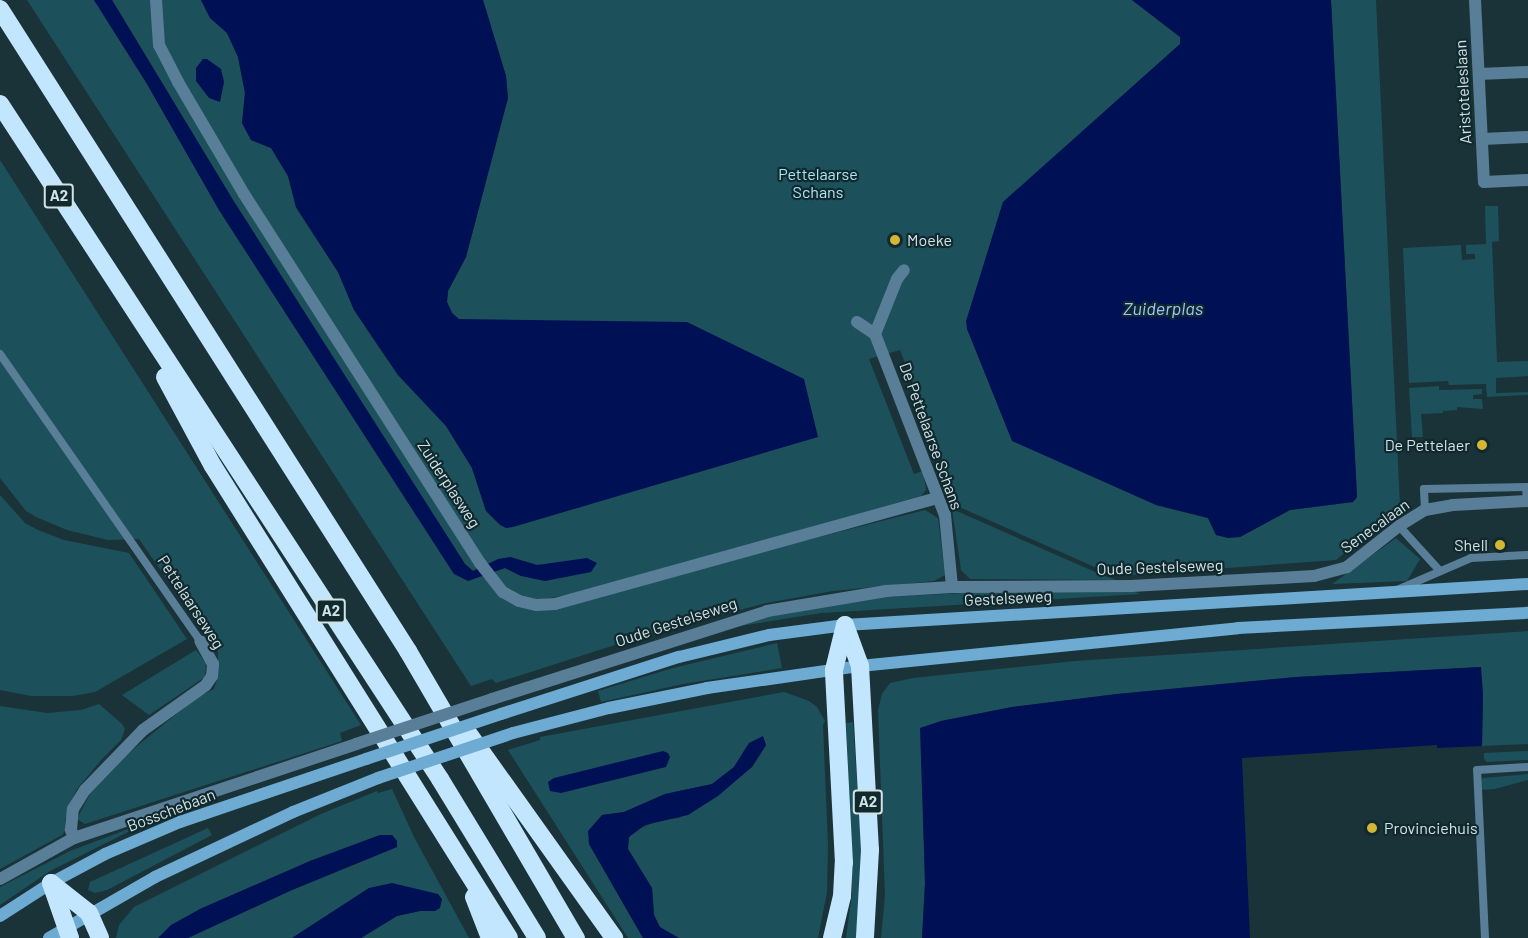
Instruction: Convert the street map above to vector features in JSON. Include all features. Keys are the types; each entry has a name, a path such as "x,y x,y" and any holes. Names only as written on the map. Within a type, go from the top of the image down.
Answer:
{"highway":[{"name":"A2","path":"0,9 408,651 576,938"},
{"name":"A2","path":"0,104 440,779 537,938"},
{"name":"A2","path":"119,288 213,466 453,845 509,938"},
{"path":"845,625 860,666"},
{"path":"834,670 845,625"},
{"name":"A2","path":"408,651 614,938"},
{"name":"A2","path":"860,666 870,850 865,938"},
{"name":"A2","path":"832,938 842,896 844,863 834,670"},
{"name":"A2","path":"453,845 490,938"},
{"path":"51,883 89,913 100,938"},
{"path":"51,883 67,933"}],"main road":[{"name":"Gestelseweg","path":"501,714 679,657 769,635 845,625 1528,584"},
{"path":"49,938 67,933 89,913 155,877 229,842 378,778 513,733 609,708 706,688 860,666 1238,628 1528,613"},
{"name":"Bosschebaan","path":"0,916 51,883 105,854 180,822 501,714"}],"street":[{"name":"Zuiderplasweg","path":"156,0 159,45 167,63 244,194 480,563 503,592 519,601 555,604 938,498"},
{"name":"Aristoteleslaan","path":"1475,0 1484,182 1528,180"},
{"path":"1479,75 1528,72"},
{"path":"1482,139 1528,137"},
{"path":"857,322 875,334 897,279 904,270"},
{"name":"De Pettelaarse Schans","path":"875,334 945,515 952,588"},
{"name":"Senecalaan","path":"1314,576 1347,567 1399,526 1425,510 1453,505 1527,501"},
{"name":"Oude Gestelseweg","path":"74,838 767,610 886,591 1131,586 1314,576"},
{"name":"Pettelaarseweg","path":"74,838 70,830 73,809 85,790 143,730 206,685 212,676 213,664 200,641"},
{"path":"0,879 74,838"}],"lane":[{"name":"Pettelaarseweg","path":"0,354 200,641"},
{"path":"1425,510 1424,489 1526,487 1527,501"},
{"path":"1399,526 1440,571"},
{"path":"1392,592 1471,558 1528,555"},
{"path":"1485,938 1477,770 1528,767"}],"green space":[{"path":"27,0 94,0 147,84 219,210 454,574 482,576 501,595 536,609 925,510 938,518 945,575 934,581 833,591 766,603 640,637 496,683 492,679 471,686"},
{"path":"112,0 150,0 153,10 153,46 163,66 477,569 473,571 465,564 233,200"},
{"name":"Pettelaarse Schans","path":"160,0 201,0 210,18 227,33 238,57 245,93 242,123 251,140 271,148 288,176 296,208 338,272 354,310 398,375 446,426 472,468 486,511 578,508 615,496 452,313 447,302 448,291 466,257 508,98 506,76 483,0 1132,0 1180,37 1180,44 1003,202 967,321 967,329 1156,505 1208,518 1216,535 1240,537 1290,510 1352,502 1357,498 1331,0 1376,0 1400,506 1336,560 1132,575 1097,568 957,506 951,490 945,491 936,466 944,463 900,350 869,359 914,474 923,471 926,490 921,496 578,593 538,600 522,597 504,585 493,572 505,568 521,576 550,564 537,565 510,557 488,566 248,192 170,63 163,43"},
{"path":"0,160 361,725 340,733 342,741 85,824 77,819 93,788 125,756 196,698 214,689 218,677 218,652 139,539 108,540 67,530 36,517 26,511 0,478"},
{"path":"1485,206 1498,206 1499,241 1492,242 1497,362 1528,361 1528,376 1496,378 1496,393 1528,392 1528,395 1487,397 1486,384 1449,385 1448,381 1409,383 1403,248 1461,245 1462,260 1475,259 1475,254 1466,254 1466,245 1486,244"},
{"path":"1439,386 1439,390 1482,389 1482,394 1473,395 1473,399 1482,399 1483,409 1457,407 1457,410 1443,411 1443,413 1421,414 1423,437 1412,437 1409,388"},
{"path":"0,495 25,523 38,530 64,540 129,553 187,639 95,692 73,696 31,696 0,690"},
{"path":"952,509 1116,580 970,579 961,570"},
{"path":"1396,538 1420,559 1407,581 1332,584"},
{"path":"1133,591 1140,594 821,613 722,629 767,614 867,598 983,592"},
{"path":"1528,631 1528,744 1482,746 1483,694 1480,667 1297,677 1117,694 1012,707 941,721 921,728 925,883 922,938 881,938 885,895 878,710 882,694 890,683 913,678 1075,661"},
{"path":"777,643 782,668 683,684 601,702 598,691 673,668"},
{"path":"196,650 206,663 205,677 149,715 122,695"},
{"path":"784,692 809,701 817,707 825,721 823,725 828,845 827,892 818,938 679,938 668,934 660,928 654,915 652,888 628,849 629,837 636,830 660,820 679,818 752,767 766,745 749,743 734,767 712,784 665,794 624,812 602,815 589,844 643,938 628,938 508,750 540,740 540,737"},
{"path":"99,704 122,724 125,729 121,740 77,789 69,805 65,821 67,828 62,835 0,869 0,706 47,713 81,710"},
{"path":"853,722 861,844 860,895 856,938 846,938 852,894 852,845 846,723"},
{"path":"1528,751 1528,760 1487,762 1484,759 1484,753"},
{"path":"1528,774 1528,780 1495,789 1480,790 1479,783 1483,778"},
{"path":"392,789 414,837 469,938 361,938 397,916 420,911 435,911 369,888 292,938 188,938 292,890 397,847 397,841 392,835 380,835 310,861 200,909 158,938 116,938 119,925 134,907 321,814 377,791 378,793"},
{"path":"152,820 50,871 0,905 0,887 70,851"},
{"path":"208,828 212,835 107,890 95,893 88,890 90,882"}],"water":[{"path":"94,0 112,0 233,200 465,564 473,571 498,559 510,557 537,565 587,558 597,563 591,572 545,581 521,576 505,568 468,581 454,574 219,210 147,84"},
{"path":"201,0 483,0 506,76 508,98 466,257 448,291 447,302 452,313 459,319 687,322 804,379 818,437 513,527 506,528 500,525 486,511 472,468 446,426 398,375 354,310 338,272 296,207 288,176 271,148 251,140 242,123 245,93 238,57 227,33 210,18"},
{"name":"Zuiderplas","path":"1132,0 1331,0 1357,497 1353,502 1290,510 1240,537 1228,538 1216,535 1208,518 1156,505 1012,441 967,329 966,321 1003,202 1180,44 1180,37"},
{"path":"203,59 207,59 221,69 224,82 220,102 209,98 196,81 196,68"},
{"path":"1481,667 1482,746 1437,748 1437,745 1242,758 1250,938 922,938 925,883 920,728 941,721 1012,707 1117,694 1296,677"},
{"path":"763,736 766,745 752,767 718,796 688,815 645,825 629,837 628,849 652,888 654,915 660,927 679,938 643,938 589,844 588,831 602,815 624,812 665,794 712,784 734,767 749,743"},
{"path":"663,751 670,757 666,767 561,793 550,791 548,782 554,778"},
{"path":"380,835 392,835 397,841 397,847 292,890 188,938 158,938 171,925 200,909 310,861"},
{"path":"392,883 438,894 442,899 440,908 435,911 420,911 397,916 361,938 292,938 369,888"}],"place":[{"name":"Moeke","path":"895,240"},
{"name":"De Pettelaer","path":"1482,445"},
{"name":"Shell","path":"1500,545"},
{"name":"Provinciehuis","path":"1372,828"}]}
